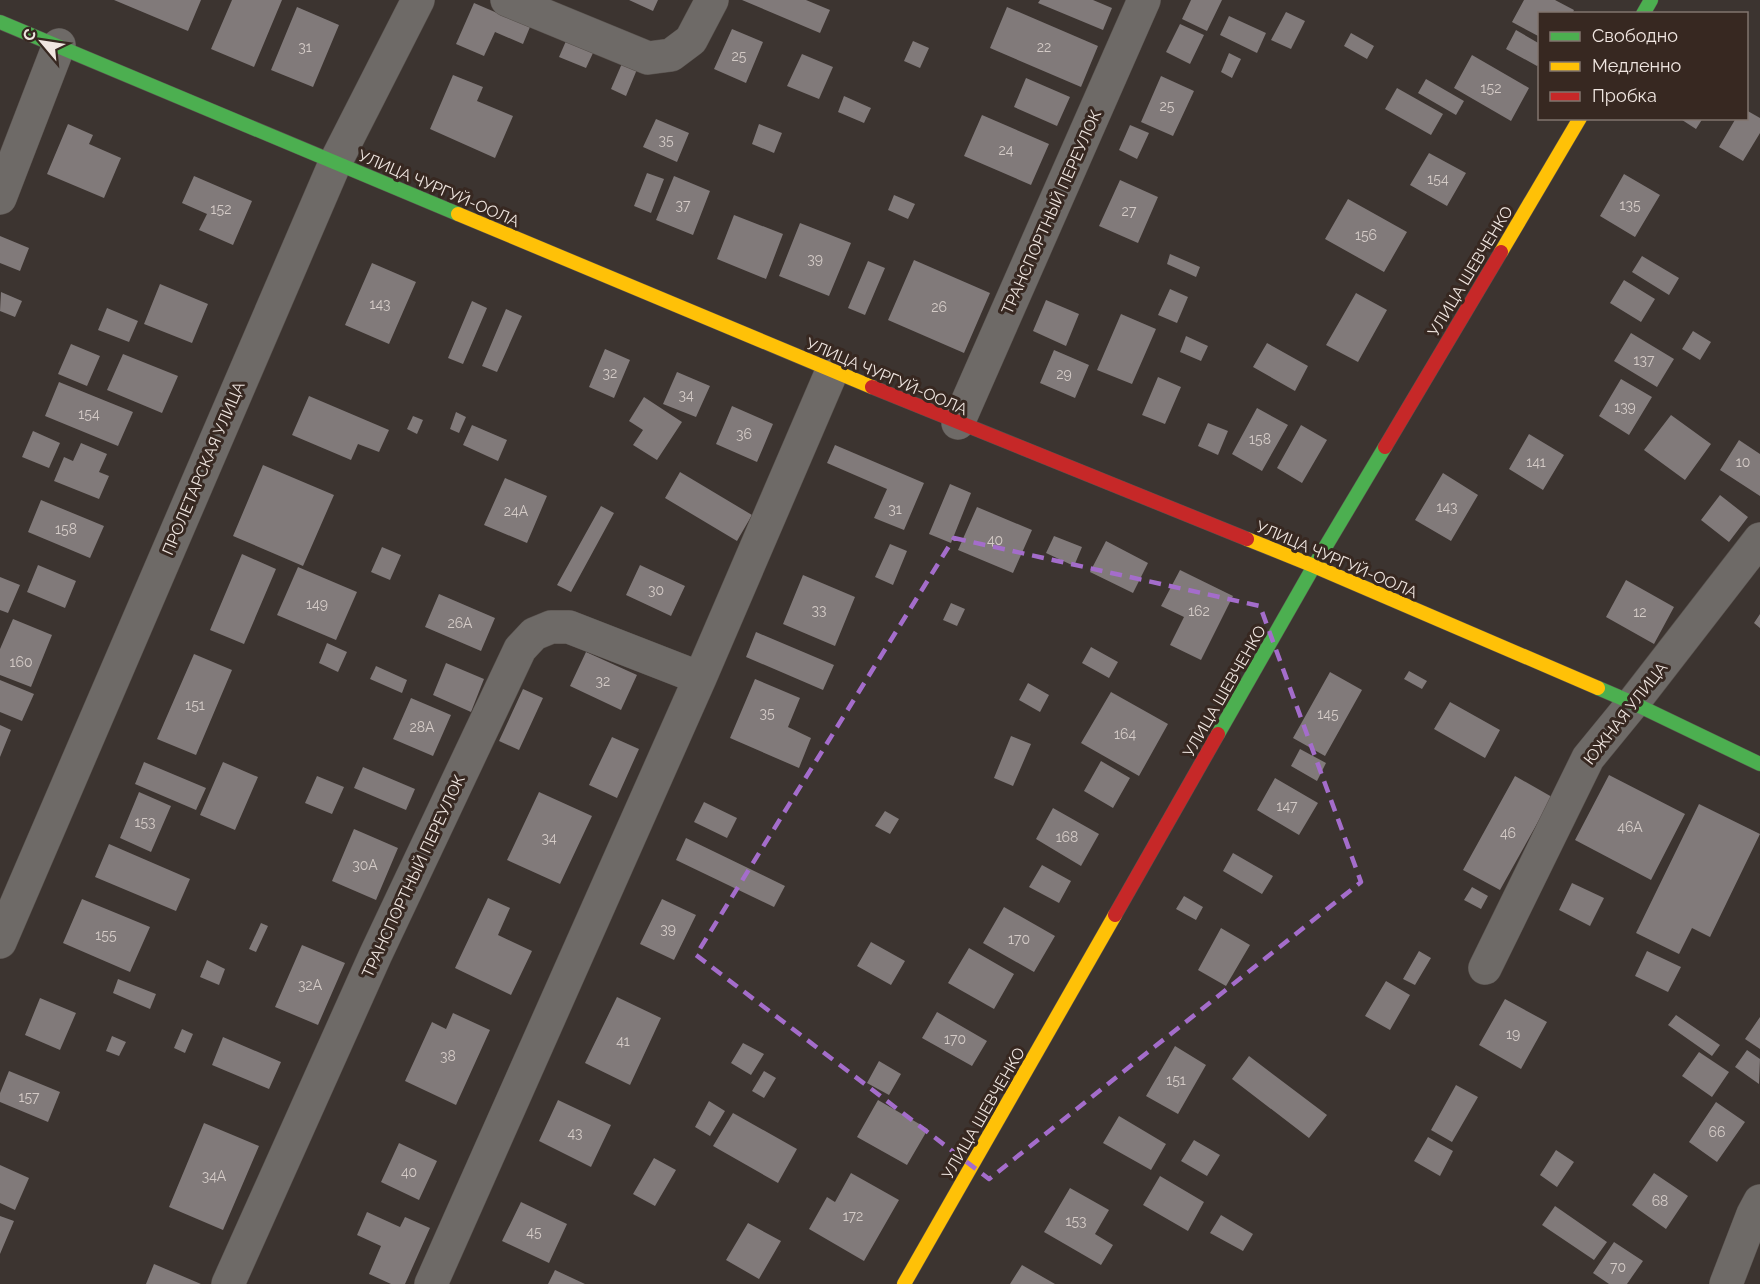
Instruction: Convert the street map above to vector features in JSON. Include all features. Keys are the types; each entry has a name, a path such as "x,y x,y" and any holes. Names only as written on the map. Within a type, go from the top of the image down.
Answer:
{"street":[{"name":"ПРОЛЕТАРСКАЯ УЛИЦА","path":"0,942 335,163 418,0"},
{"path":"507,0 648,58 670,55 692,40 712,0"},
{"name":"ТРАНСПОРТНЫЙ ПЕРЕУЛОК","path":"958,423 1144,0"},
{"name":"УЛИЦА ЧУРГУЙ-ООЛА","path":"0,22 832,371 1314,566 1634,703 1760,764"},
{"path":"0,198 59,45"},
{"name":"УЛИЦА ШЕВЧЕНКО","path":"904,1284 1314,566 1579,120"},
{"path":"431,1284 700,678 832,371"},
{"name":"ЮЖНАЯ УЛИЦА","path":"1485,968 1587,758 1634,703 1760,539"},
{"name":"ТРАНСПОРТНЫЙ ПЕРЕУЛОК","path":"228,1284 375,956 520,649 534,634 551,627 569,627 700,678"},
{"path":"1726,1284 1760,1201"}],"highlighted area":[{"path":"954,538 1260,606 1361,882 989,1179 696,955"}],"building":[{"path":"114,0 201,0 188,31"},
{"path":"232,0 282,0 254,67 211,49"},
{"path":"629,0 658,0 653,11"},
{"path":"742,0 806,0 830,10 820,33"},
{"path":"1040,0 1093,0 1112,8 1103,30 1038,3"},
{"path":"1191,0 1222,0 1207,31 1182,19"},
{"path":"1524,0 1555,0 1574,10 1573,12 1538,12 1538,36 1512,22"},
{"path":"474,3 530,27 523,44 495,32 484,56 456,44"},
{"path":"297,7 339,25 313,87 271,70"},
{"path":"1007,7 1098,46 1081,87 990,48"},
{"path":"1286,12 1305,21 1291,49 1271,40"},
{"path":"1229,16 1266,33 1257,53 1220,35"},
{"path":"1180,24 1204,35 1190,64 1166,52"},
{"path":"732,29 763,42 746,83 714,69"},
{"path":"1516,30 1538,43 1538,65 1537,66 1506,49"},
{"path":"1351,33 1374,46 1367,59 1344,46"},
{"path":"566,41 593,53 586,68 559,57"},
{"path":"913,41 929,48 920,68 904,61"},
{"path":"1229,53 1241,59 1232,78 1221,72"},
{"path":"802,54 833,67 819,99 787,86"},
{"path":"1472,55 1529,88 1511,121 1454,88"},
{"path":"623,61 638,67 626,96 611,89"},
{"path":"453,75 483,87 477,101 513,116 495,158 430,129"},
{"path":"1161,76 1194,91 1173,136 1141,122"},
{"path":"1026,78 1070,97 1057,126 1014,107"},
{"path":"1426,79 1464,101 1456,115 1418,93"},
{"path":"1397,88 1443,114 1431,135 1385,109"},
{"path":"844,96 871,108 864,123 838,112"},
{"path":"1748,111 1760,118 1760,133 1743,161 1719,147 1735,120 1748,120"},
{"path":"982,115 1049,144 1031,185 964,156"},
{"path":"656,119 689,133 677,162 643,147"},
{"path":"1682,120 1702,120 1696,129"},
{"path":"68,124 93,135 89,144 121,158 104,198 47,174"},
{"path":"759,124 782,133 774,153 752,144"},
{"path":"1130,125 1149,133 1137,159 1119,150"},
{"path":"1429,153 1466,173 1447,206 1410,185"},
{"path":"647,173 664,179 651,213 634,206"},
{"path":"1624,174 1660,195 1635,237 1600,216"},
{"path":"194,176 252,201 233,245 199,230 207,214 182,203"},
{"path":"674,176 710,191 693,235 656,220"},
{"path":"1120,180 1158,197 1138,243 1099,226"},
{"path":"894,195 915,204 908,219 888,210"},
{"path":"1348,199 1407,232 1384,272 1325,239"},
{"path":"734,215 783,234 766,279 717,259"},
{"path":"800,223 851,243 829,296 779,276"},
{"path":"0,236 29,248 20,271 0,263"},
{"path":"1170,254 1200,267 1196,277 1167,264"},
{"path":"1642,256 1679,278 1669,295 1632,272"},
{"path":"914,260 990,293 964,353 888,320"},
{"path":"868,261 885,268 865,315 848,308"},
{"path":"372,263 416,282 389,344 345,325"},
{"path":"1624,280 1655,299 1641,322 1610,303"},
{"path":"160,284 208,304 192,343 144,324"},
{"path":"1170,289 1188,297 1177,323 1158,315"},
{"path":"1,292 22,301 15,317 0,311"},
{"path":"1356,293 1387,310 1358,362 1326,345"},
{"path":"1046,300 1079,314 1066,346 1033,331"},
{"path":"472,301 487,308 463,364 448,358"},
{"path":"107,308 138,321 129,342 98,330"},
{"path":"506,309 522,316 497,372 482,366"},
{"path":"1121,314 1156,329 1132,384 1097,370"},
{"path":"1693,331 1711,342 1700,360 1682,349"},
{"path":"1631,333 1674,359 1657,387 1614,361"},
{"path":"1186,336 1208,346 1201,361 1180,352"},
{"path":"1267,343 1308,366 1295,391 1253,367"},
{"path":"71,344 100,356 87,386 58,374"},
{"path":"605,349 630,360 614,398 589,387"},
{"path":"1054,350 1089,365 1075,398 1040,383"},
{"path":"123,354 178,376 162,413 107,390"},
{"path":"677,372 710,386 696,417 663,404"},
{"path":"1158,377 1181,387 1165,424 1142,415"},
{"path":"1621,379 1652,397 1629,435 1599,416"},
{"path":"59,382 133,412 118,446 45,416"},
{"path":"309,396 389,430 379,452 358,444 351,460 292,435"},
{"path":"644,397 682,422 657,460 633,445 643,430 629,421"},
{"path":"732,406 773,424 757,462 716,444"},
{"path":"1257,408 1288,425 1262,471 1232,454"},
{"path":"456,412 466,417 459,433 450,429"},
{"path":"1671,415 1711,444 1685,480 1644,450"},
{"path":"413,416 423,420 417,434 407,429"},
{"path":"1208,423 1228,431 1218,455 1198,446"},
{"path":"472,425 507,440 498,461 463,445"},
{"path":"1301,425 1327,440 1302,483 1277,468"},
{"path":"33,431 60,443 49,468 22,457"},
{"path":"1529,434 1564,455 1543,490 1509,469"},
{"path":"1739,440 1760,454 1760,496 1720,470"},
{"path":"81,443 107,454 99,472 109,476 99,499 54,481 64,457 73,461"},
{"path":"835,445 924,483 904,530 874,518 887,489 827,463"},
{"path":"263,465 334,495 303,566 233,536"},
{"path":"680,472 752,515 737,541 665,498"},
{"path":"1443,473 1478,495 1451,541 1415,520"},
{"path":"505,478 547,496 527,543 484,525"},
{"path":"950,484 971,493 951,543 929,534"},
{"path":"1720,495 1748,517 1729,542 1701,520"},
{"path":"41,500 104,526 90,558 28,532"},
{"path":"601,506 614,513 571,592 557,585"},
{"path":"977,507 1032,530 1013,573 958,550"},
{"path":"1054,536 1082,547 1074,566 1046,553"},
{"path":"1106,541 1148,563 1133,593 1090,572"},
{"path":"890,544 907,551 893,585 875,577"},
{"path":"382,547 401,555 390,580 371,572"},
{"path":"242,554 276,569 244,644 210,630"},
{"path":"38,565 76,581 65,608 27,592"},
{"path":"640,565 685,586 671,616 626,595"},
{"path":"298,567 357,592 336,640 277,615"},
{"path":"1180,570 1233,596 1201,660 1170,645 1184,617 1161,606"},
{"path":"803,575 855,597 835,646 783,624"},
{"path":"0,577 20,585 8,613 0,610"},
{"path":"1626,580 1674,607 1654,644 1606,617"},
{"path":"439,594 495,618 481,651 425,627"},
{"path":"951,603 965,609 957,626 943,620"},
{"path":"1760,614 1760,628 1754,623"},
{"path":"13,619 52,635 31,687 0,675 0,649"},
{"path":"756,632 834,665 823,690 746,657"},
{"path":"327,643 347,652 338,672 319,663"},
{"path":"1091,647 1118,662 1109,678 1082,663"},
{"path":"586,652 637,675 621,710 570,686"},
{"path":"194,654 232,670 196,755 157,739"},
{"path":"446,663 484,679 471,712 433,695"},
{"path":"376,666 407,680 402,693 370,679"},
{"path":"1409,671 1427,681 1422,689 1404,679"},
{"path":"1330,672 1362,690 1325,756 1293,738"},
{"path":"755,679 800,698 788,727 811,738 799,768 730,738"},
{"path":"0,680 34,694 22,721 0,712"},
{"path":"1028,683 1049,695 1040,712 1019,700"},
{"path":"523,689 543,698 519,750 499,741"},
{"path":"1111,692 1168,724 1139,776 1081,743"},
{"path":"411,698 451,715 433,756 393,739"},
{"path":"1450,702 1500,730 1485,758 1434,729"},
{"path":"0,725 11,730 0,757"},
{"path":"1011,736 1031,744 1013,786 994,778"},
{"path":"612,737 639,749 617,798 589,785"},
{"path":"1300,749 1326,763 1317,781 1291,766"},
{"path":"1101,761 1130,778 1113,808 1084,791"},
{"path":"144,762 206,788 196,810 135,784"},
{"path":"223,762 258,777 235,830 200,815"},
{"path":"363,767 415,789 406,810 354,788"},
{"path":"1609,775 1685,814 1651,880 1575,840"},
{"path":"317,776 344,787 332,814 305,803"},
{"path":"1515,776 1552,797 1500,890 1463,870"},
{"path":"1275,778 1318,803 1299,835 1257,810"},
{"path":"139,792 171,806 151,852 120,838"},
{"path":"539,792 592,816 560,884 507,860"},
{"path":"704,802 737,818 727,838 694,822"},
{"path":"1699,804 1760,834 1710,937 1692,928 1679,954 1636,933"},
{"path":"1053,808 1099,834 1081,866 1036,839"},
{"path":"885,811 899,819 890,834 875,826"},
{"path":"354,829 398,848 376,900 332,881"},
{"path":"686,838 785,886 774,907 676,860"},
{"path":"109,844 190,879 176,911 95,877"},
{"path":"1233,853 1273,876 1262,894 1223,871"},
{"path":"1042,865 1071,881 1059,903 1029,887"},
{"path":"1572,883 1604,898 1590,926 1559,910"},
{"path":"1472,887 1488,896 1481,909 1464,900"},
{"path":"1184,896 1203,907 1196,920 1176,909"},
{"path":"488,898 510,908 498,935 532,951 511,995 455,968"},
{"path":"82,899 150,927 130,972 63,943"},
{"path":"662,899 696,915 674,960 640,944"},
{"path":"1004,907 1055,936 1034,972 983,943"},
{"path":"261,923 268,926 256,952 249,949"},
{"path":"1221,928 1250,945 1226,986 1198,970"},
{"path":"871,942 905,961 891,985 857,966"},
{"path":"302,945 345,963 318,1025 275,1007"},
{"path":"969,948 1014,974 994,1009 948,983"},
{"path":"1419,951 1431,958 1415,985 1403,979"},
{"path":"1647,951 1681,967 1668,992 1635,976"},
{"path":"207,960 225,969 219,985 200,977"},
{"path":"118,979 156,994 150,1009 113,993"},
{"path":"1386,981 1410,995 1390,1030 1365,1016"},
{"path":"617,997 661,1018 630,1085 585,1063"},
{"path":"40,998 76,1013 60,1050 25,1035"},
{"path":"1505,999 1547,1022 1521,1069 1479,1045"},
{"path":"937,1012 987,1041 972,1066 922,1038"},
{"path":"453,1013 490,1030 456,1105 405,1081 432,1022 446,1029"},
{"path":"1676,1015 1720,1045 1712,1056 1668,1025"},
{"path":"1760,1017 1760,1049 1745,1039"},
{"path":"182,1029 193,1034 185,1053 174,1048"},
{"path":"112,1036 126,1042 119,1056 106,1051"},
{"path":"223,1037 281,1062 269,1089 212,1065"},
{"path":"743,1043 764,1054 751,1075 731,1063"},
{"path":"1175,1046 1206,1065 1178,1114 1146,1096"},
{"path":"1747,1050 1760,1059 1759,1084 1735,1067"},
{"path":"1699,1052 1729,1072 1712,1097 1682,1076"},
{"path":"1249,1056 1327,1115 1309,1138 1232,1079"},
{"path":"879,1061 901,1074 889,1095 867,1083"},
{"path":"9,1071 60,1092 48,1122 0,1102 0,1093"},
{"path":"764,1071 776,1078 764,1098 752,1091"},
{"path":"1456,1085 1478,1097 1452,1142 1431,1130"},
{"path":"558,1100 611,1125 591,1167 539,1141"},
{"path":"878,1100 928,1129 907,1165 857,1137"},
{"path":"709,1101 725,1111 710,1136 695,1127"},
{"path":"1716,1102 1745,1122 1717,1162 1689,1142"},
{"path":"733,1113 797,1149 778,1183 713,1146"},
{"path":"1119,1116 1166,1144 1151,1170 1103,1143"},
{"path":"204,1123 259,1146 223,1230 169,1207"},
{"path":"1428,1137 1453,1151 1440,1176 1414,1161"},
{"path":"1194,1140 1220,1155 1207,1176 1181,1161"},
{"path":"399,1143 437,1161 419,1200 381,1182"},
{"path":"1556,1150 1574,1162 1557,1187 1540,1175"},
{"path":"654,1158 676,1170 655,1206 633,1194"},
{"path":"0,1165 29,1178 15,1210 0,1203"},
{"path":"851,1173 899,1200 864,1261 809,1229 827,1197 835,1202"},
{"path":"1654,1173 1688,1196 1666,1229 1632,1205"},
{"path":"1160,1176 1204,1202 1188,1231 1143,1205"},
{"path":"1070,1188 1109,1210 1095,1234 1113,1245 1101,1265 1044,1232"},
{"path":"521,1202 567,1224 549,1263 502,1241"},
{"path":"1555,1206 1607,1242 1594,1260 1542,1225"},
{"path":"367,1212 400,1227 405,1217 430,1228 405,1284 391,1284 369,1274 381,1246 357,1235"},
{"path":"1221,1215 1253,1234 1243,1251 1210,1233"},
{"path":"0,1216 14,1221 0,1254"},
{"path":"748,1223 781,1241 759,1279 726,1260"},
{"path":"1614,1242 1643,1261 1627,1284 1609,1284 1593,1273"},
{"path":"154,1264 201,1284 146,1284"},
{"path":"1022,1265 1055,1284 1010,1284"},
{"path":"555,1270 585,1284 548,1284"}],"traffic: fast":[{"path":"1644,12 1651,0"},
{"path":"0,22 458,214"},
{"path":"1218,734 1385,447"},
{"path":"1598,688 1760,764"}],"traffic: slow":[{"path":"1501,252 1579,120"},
{"path":"458,214 872,387"},
{"path":"1247,539 1598,688"},
{"path":"904,1284 1115,915"}],"traffic: jam":[{"path":"1385,447 1501,252"},
{"path":"872,387 1247,539"},
{"path":"1115,915 1218,734"}]}
